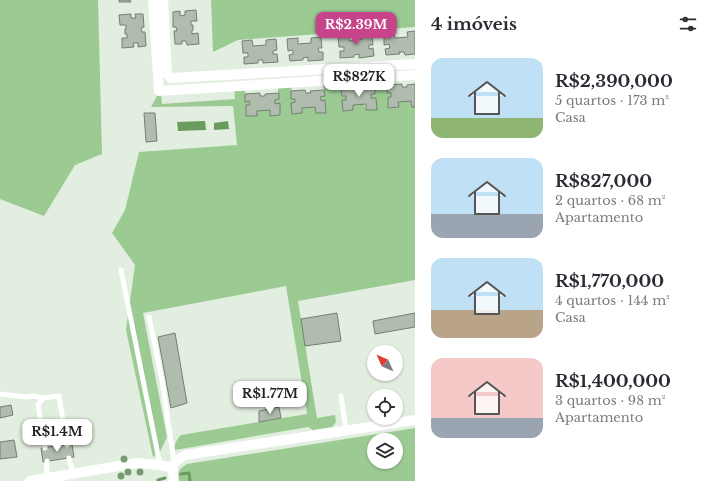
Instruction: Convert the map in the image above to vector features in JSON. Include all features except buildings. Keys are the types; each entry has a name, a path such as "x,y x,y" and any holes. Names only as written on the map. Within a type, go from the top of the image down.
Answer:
{"street":[{"path":"153,0 158,90 415,75"},
{"path":"163,0 167,73 171,78 415,64"},
{"path":"174,481 173,466 178,459 186,455 415,420"},
{"path":"30,481 137,463 173,466"}],"lane":[{"path":"121,270 160,465"},
{"path":"149,317 163,388 173,466"},
{"path":"0,394 43,398 59,396 67,445"},
{"path":"341,396 346,430"},
{"path":"43,398 38,405 45,448"},
{"path":"69,458 73,473"},
{"path":"46,478 47,461"}],"shaded area":[{"path":"0,0 98,0 102,154 75,165 44,216 0,199"},
{"path":"211,0 415,0 415,27 238,40 213,52"},
{"path":"387,82 387,93 391,93 391,96 388,97 388,108 398,107 398,102 411,101 412,107 415,107 415,280 298,301 317,418 335,415 336,422 332,427 313,430 308,427 175,450 176,442 181,435 307,414 286,286 143,313 167,437 159,454 153,457 126,330 135,265 112,233 125,210 139,152 237,145 233,106 151,107 158,94 161,94 162,104 235,99 234,89 245,88 245,101 249,101 250,105 246,106 247,116 257,116 257,111 270,110 270,116 280,115 280,104 275,104 275,100 279,99 278,88 292,87 291,99 295,99 295,102 291,103 292,114 302,113 302,108 315,107 316,113 326,112 325,101 321,101 320,97 325,96 323,84 342,83 342,96 346,96 346,100 342,100 343,111 353,110 353,105 364,104 366,110 377,109 376,98 371,98 371,94 375,93 375,87 373,87 374,83"},
{"path":"205,121 206,130 178,131 177,122"},
{"path":"228,121 229,129 214,130 214,123"},
{"path":"415,428 415,481 179,481 178,475 182,468 187,464 367,436 367,469 403,469 403,433 383,433"}],"waterway":[{"path":"181,474 189,473 190,481"},
{"path":"158,481 165,478"}]}
